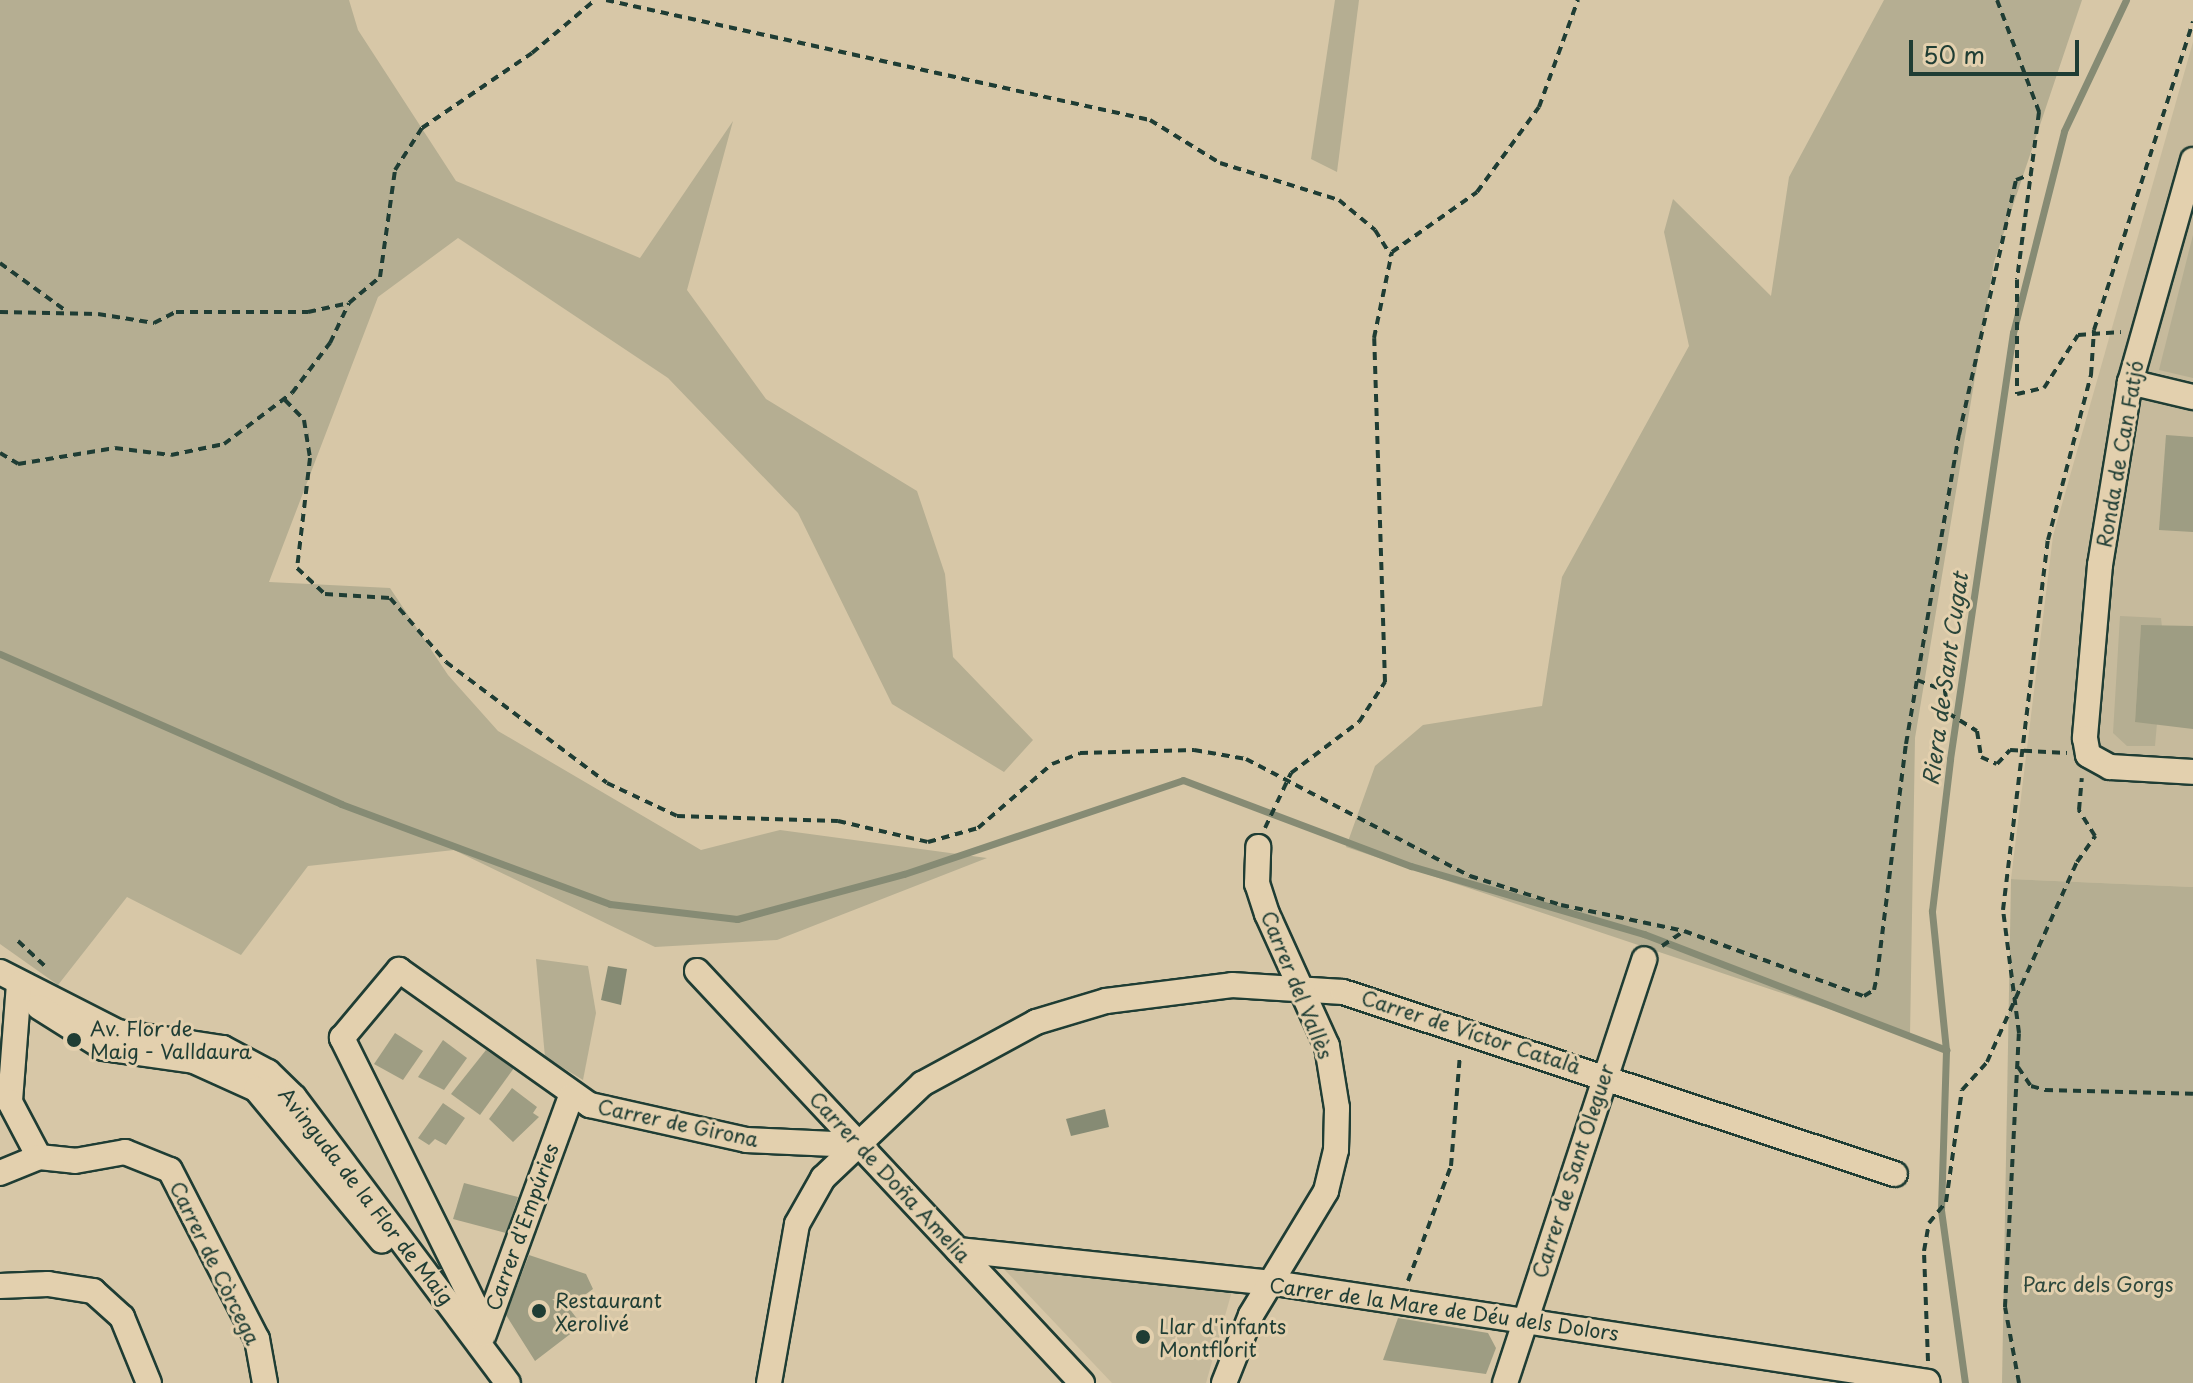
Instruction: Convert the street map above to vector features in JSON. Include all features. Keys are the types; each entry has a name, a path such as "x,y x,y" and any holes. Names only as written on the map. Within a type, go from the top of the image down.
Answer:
{"street":[{"name":"Ronda de Can Fatjó","path":"2088,755 2100,565 2130,382 2193,160"},
{"path":"2130,382 2193,397"},
{"path":"2088,755 2110,767 2193,772"},
{"name":"Carrer del Vallès","path":"1224,1383 1251,1315 1274,1283 1326,1191 1336,1150 1327,1046 1257,884 1258,847"},
{"name":"Carrer de Sant Oleguer","path":"1505,1383 1644,959"},
{"name":"Carrer de Girona","path":"480,1343 342,1038 399,970 571,1096 642,1120 746,1140 856,1145"},
{"name":"Carrer de Doña Amelia","path":"697,971 856,1145 1082,1383"},
{"path":"0,1173 39,1157 10,1102 9,978"},
{"name":"Avinguda de la Flor de Maig","path":"9,978 118,1032 223,1048 268,1072 294,1097 508,1383"},
{"name":"Carrer de Víctor Català","path":"769,1383 797,1224 823,1178 856,1145 922,1084 1036,1022 1168,990 1302,988 1343,992 1462,1028 1895,1174"},
{"name":"Carrer d'Empúries","path":"480,1343 571,1096"},
{"name":"Carrer de Còrcega","path":"39,1157 75,1161 125,1152 170,1170 257,1339 265,1383"},
{"name":"Carrer de la Mare de Déu dels Dolors","path":"958,1250 1274,1283 1928,1382"},
{"path":"0,1286 48,1284 93,1291 122,1317 148,1381"},
{"name":"Avinguda de la Flor de Maig","path":"480,1343 491,1383"}],"path":[{"path":"0,453 18,464 115,448 201,452 248,430 285,400 330,343 349,303 380,277 395,170 422,128 532,53 595,0"},
{"path":"606,0 1150,120 1220,163 1339,200 1375,230 1392,258"},
{"path":"1258,847 1283,783 1359,722 1385,682 1374,338 1392,258 1477,192 1539,107 1578,0"},
{"path":"1997,0 2039,112 2017,280 2017,394 2044,388 2066,348 2094,330 2143,331"},
{"path":"2019,1383 2005,1307 2016,1065 2015,994 2003,910 2021,751 2048,540 2091,375 2094,330 2193,22"},
{"path":"285,400 304,420 310,458 297,568 325,594 390,598 446,662 607,783 677,816 838,821 928,842 978,828 1052,764 1080,753 1194,750 1246,759 1283,783 1317,793 1470,876 1561,905 1684,931 1864,996 1874,990 1877,976 1917,680 1959,435 2016,180 2032,174"},
{"path":"0,263 69,313"},
{"path":"0,312 69,313 154,323 176,312 308,312 349,303"},
{"path":"1917,680 1945,691 1948,713 1977,731 1981,757 1997,764 2010,750 2088,755 2079,810 2095,836 2015,994 1987,1062 1962,1090 1946,1202 1929,1223 1924,1251 1928,1382"},
{"path":"1400,1302 1451,1166 1462,1028"},
{"path":"2016,1065 2031,1086 2045,1090 2193,1094"}],"shaded area":[{"path":"2193,42 2193,887 2011,879 2053,536"},
{"path":"608,966 627,969 621,1005 601,1000"},
{"path":"1105,1109 1109,1127 1071,1136 1066,1119"},
{"name":"Llar d'infants Montflorit","path":"1006,1262 1232,1291 1206,1383 1112,1383 1004,1269"}],"green space":[{"path":"0,0 349,0 358,30 456,181 640,258 733,121 687,290 766,399 917,491 945,574 953,657 1033,740 1004,772 892,704 798,513 668,378 458,238 378,297 269,582 390,588 448,675 498,731 701,850 780,830 987,858 777,940 655,947 454,850 308,866 241,955 127,897 58,985 0,944"},
{"path":"1335,0 1359,0 1337,172 1311,159"},
{"path":"1884,0 2082,0 1994,262 1915,738 1910,1036 1346,847 1375,766 1423,725 1542,706 1562,577 1689,346 1664,232 1673,199 1771,296 1789,177"},
{"path":"2193,235 2193,378 2159,370"},
{"path":"2120,616 2161,618 2162,627 2141,626 2135,721 2157,723 2155,746 2127,746 2113,733"},
{"name":"Parc dels Gorgs","path":"2011,879 2193,887 2193,1383 2002,1383"},
{"path":"536,959 588,966 596,1013 583,1080 545,1057"}],"building":[{"path":"2166,435 2193,437 2193,532 2159,530"},
{"path":"2141,625 2193,626 2193,729 2135,722"},
{"path":"395,1033 423,1051 403,1080 374,1064"},
{"path":"443,1040 467,1058 444,1090 418,1077"},
{"path":"486,1050 514,1068 480,1115 451,1094"},
{"path":"512,1088 537,1107 533,1113 539,1117 513,1142 489,1119"},
{"path":"443,1103 465,1118 446,1145 435,1139 429,1145 418,1138"},
{"path":"464,1183 518,1197 506,1233 453,1219"},
{"name":"Restaurant Xerolivé","path":"529,1255 586,1274 593,1289 568,1307 582,1325 535,1361 506,1315"},
{"path":"1398,1318 1488,1333 1496,1348 1486,1374 1383,1360"}],"waterway":[{"name":"Riera de Sant Cugat","path":"1965,1383 1941,1210 1946,1050 1932,911 1950,759 2013,333 2064,131 2126,0"},
{"path":"0,654 341,804 610,904 737,919 904,874 1183,780 1411,866 1644,934 1946,1050"}],"place":[{"name":"Av. Flor de Maig - Valldaura","path":"74,1040"},
{"name":"Restaurant Xerolivé","path":"539,1311"},
{"name":"Llar d'infants Montflorit","path":"1143,1337"}]}
